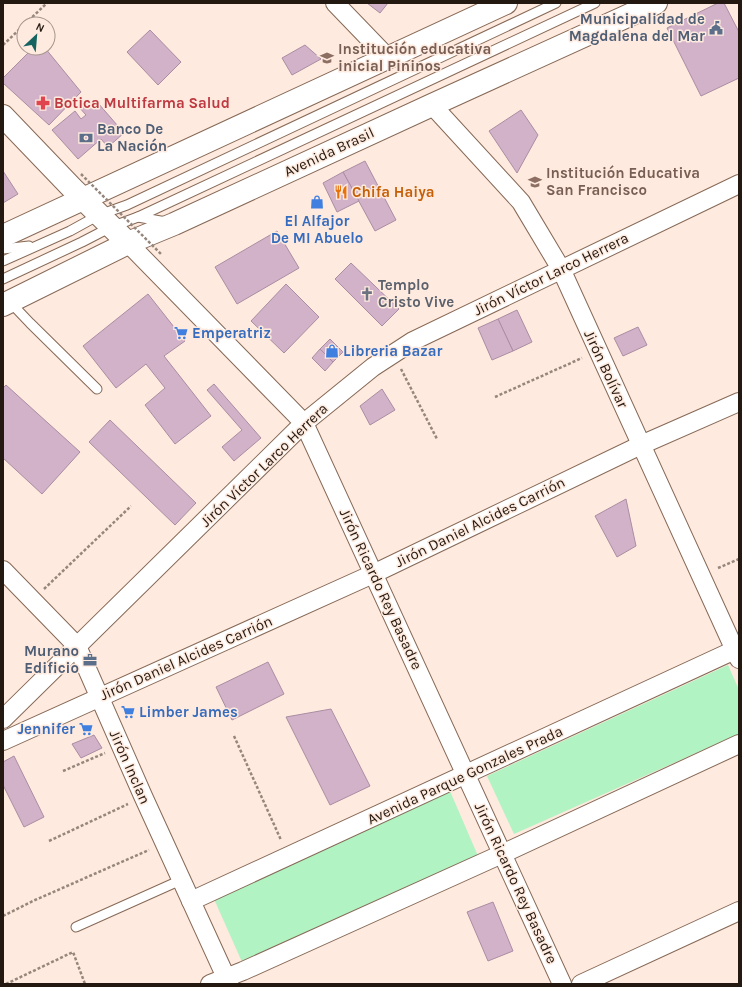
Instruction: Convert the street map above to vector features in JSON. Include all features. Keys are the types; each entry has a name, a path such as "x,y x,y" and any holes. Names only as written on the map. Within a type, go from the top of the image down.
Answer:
{"main road":[{"path":"3,236 506,3"},
{"name":"Avenida Brasil","path":"6,303 128,243 174,224 656,3"},
{"path":"3,116 83,199 128,243"}],"street":[{"path":"335,3 388,58"},
{"name":"Jirón Bolívar","path":"432,105 521,202 561,269 701,576 738,653"},
{"name":"Jirón Víctor Larco Herrera","path":"3,719 304,423 373,367 412,341 739,184"},
{"name":"Jirón Ricardo Rey Basadre","path":"128,243 304,423 562,984"},
{"name":"Jirón Daniel Alcides Carrión","path":"3,741 374,574 641,445 739,402"},
{"name":"Jirón Inclan","path":"3,570 78,646 143,796 191,901 222,982"},
{"name":"Avenida Parque Gonzales Prada","path":"191,901 466,775 738,653"},
{"path":"222,982 243,971 502,854 739,744"},
{"path":"581,984 739,911"}],"lane":[{"name":"Avenida Brasil","path":"3,279 82,242 105,221 127,205 556,3"},
{"name":"Avenida Brasil","path":"3,261 70,230 105,221 138,217 595,3"},
{"path":"138,217 174,224"},
{"path":"3,249 39,245"},
{"path":"6,303 30,323 97,389"},
{"path":"76,927 181,880"}],"path":[{"path":"33,16 47,3"},
{"path":"3,45 16,32"},
{"path":"81,174 161,254"},
{"path":"495,397 598,351"},
{"path":"393,354 437,439"},
{"path":"32,600 131,506"},
{"path":"701,576 739,559"},
{"path":"234,736 288,856"},
{"path":"63,770 121,746"},
{"path":"49,841 143,796"},
{"path":"3,916 35,900 164,843"},
{"path":"6,984 73,952 85,984"}],"green space":[{"path":"728,665 739,690 739,734 514,834 487,776"},
{"path":"450,791 478,856 242,962 214,899"}],"building":[{"path":"367,3 388,3 380,13"},
{"path":"718,3 724,3 739,32 739,78 701,96 667,28"},
{"path":"150,30 181,62 158,85 127,52"},
{"path":"305,45 321,59 292,75 282,58"},
{"path":"25,56 52,56 81,92 49,125 3,83 3,78"},
{"path":"86,100 93,108 98,103 124,133 108,147 101,139 78,159 52,130 75,111 81,119 86,115 78,106"},
{"path":"521,110 538,135 517,173 489,131"},
{"path":"365,161 396,220 375,231 343,172"},
{"path":"3,171 18,194 3,203"},
{"name":"Chifa Haiya","path":"343,172 359,201 337,212 323,183"},
{"path":"277,231 299,268 237,304 215,267"},
{"name":"Templo Cristo Vive","path":"351,263 399,309 382,326 335,279"},
{"path":"286,284 319,317 284,353 251,321"},
{"path":"148,294 185,341 164,356 211,416 175,444 145,405 165,388 146,364 116,388 83,346"},
{"path":"517,310 532,342 513,351 498,319"},
{"path":"498,319 513,351 492,360 478,328"},
{"path":"638,327 647,345 623,356 614,338"},
{"name":"Libreria Bazar","path":"330,339 343,352 333,362 320,349"},
{"path":"320,349 333,362 325,371 312,358"},
{"path":"214,384 261,438 234,461 222,447 242,430 207,390"},
{"path":"6,385 80,452 42,494 3,458 3,388"},
{"path":"382,389 395,410 370,425 360,406"},
{"path":"110,420 196,503 175,525 89,442"},
{"path":"626,499 636,546 617,557 595,516"},
{"path":"268,662 284,694 232,720 216,687"},
{"path":"331,709 370,786 330,805 286,717"},
{"path":"94,735 102,748 81,758 72,744"},
{"path":"14,756 44,817 24,827 3,785 3,762"},
{"path":"493,902 513,951 488,961 467,912"}],"place":[{"name":"Municipalidad de Magdalena del Mar","path":"716,28"},
{"name":"Institución educativa inicial Pininos","path":"327,58"},
{"name":"Botica Multifarma Salud","path":"43,103"},
{"name":"Banco De La Nación","path":"86,138"},
{"name":"Institución Educativa San Francisco","path":"535,182"},
{"name":"Chifa Haiya","path":"341,192"},
{"name":"El Alfajor De MI Abuelo","path":"317,202"},
{"name":"Templo Cristo Vive","path":"367,294"},
{"name":"Emperatriz","path":"181,333"},
{"name":"Libreria Bazar","path":"332,351"},
{"name":"Murano Edificio","path":"90,660"},
{"name":"Limber James","path":"128,712"},
{"name":"Jennifer","path":"86,729"}]}
